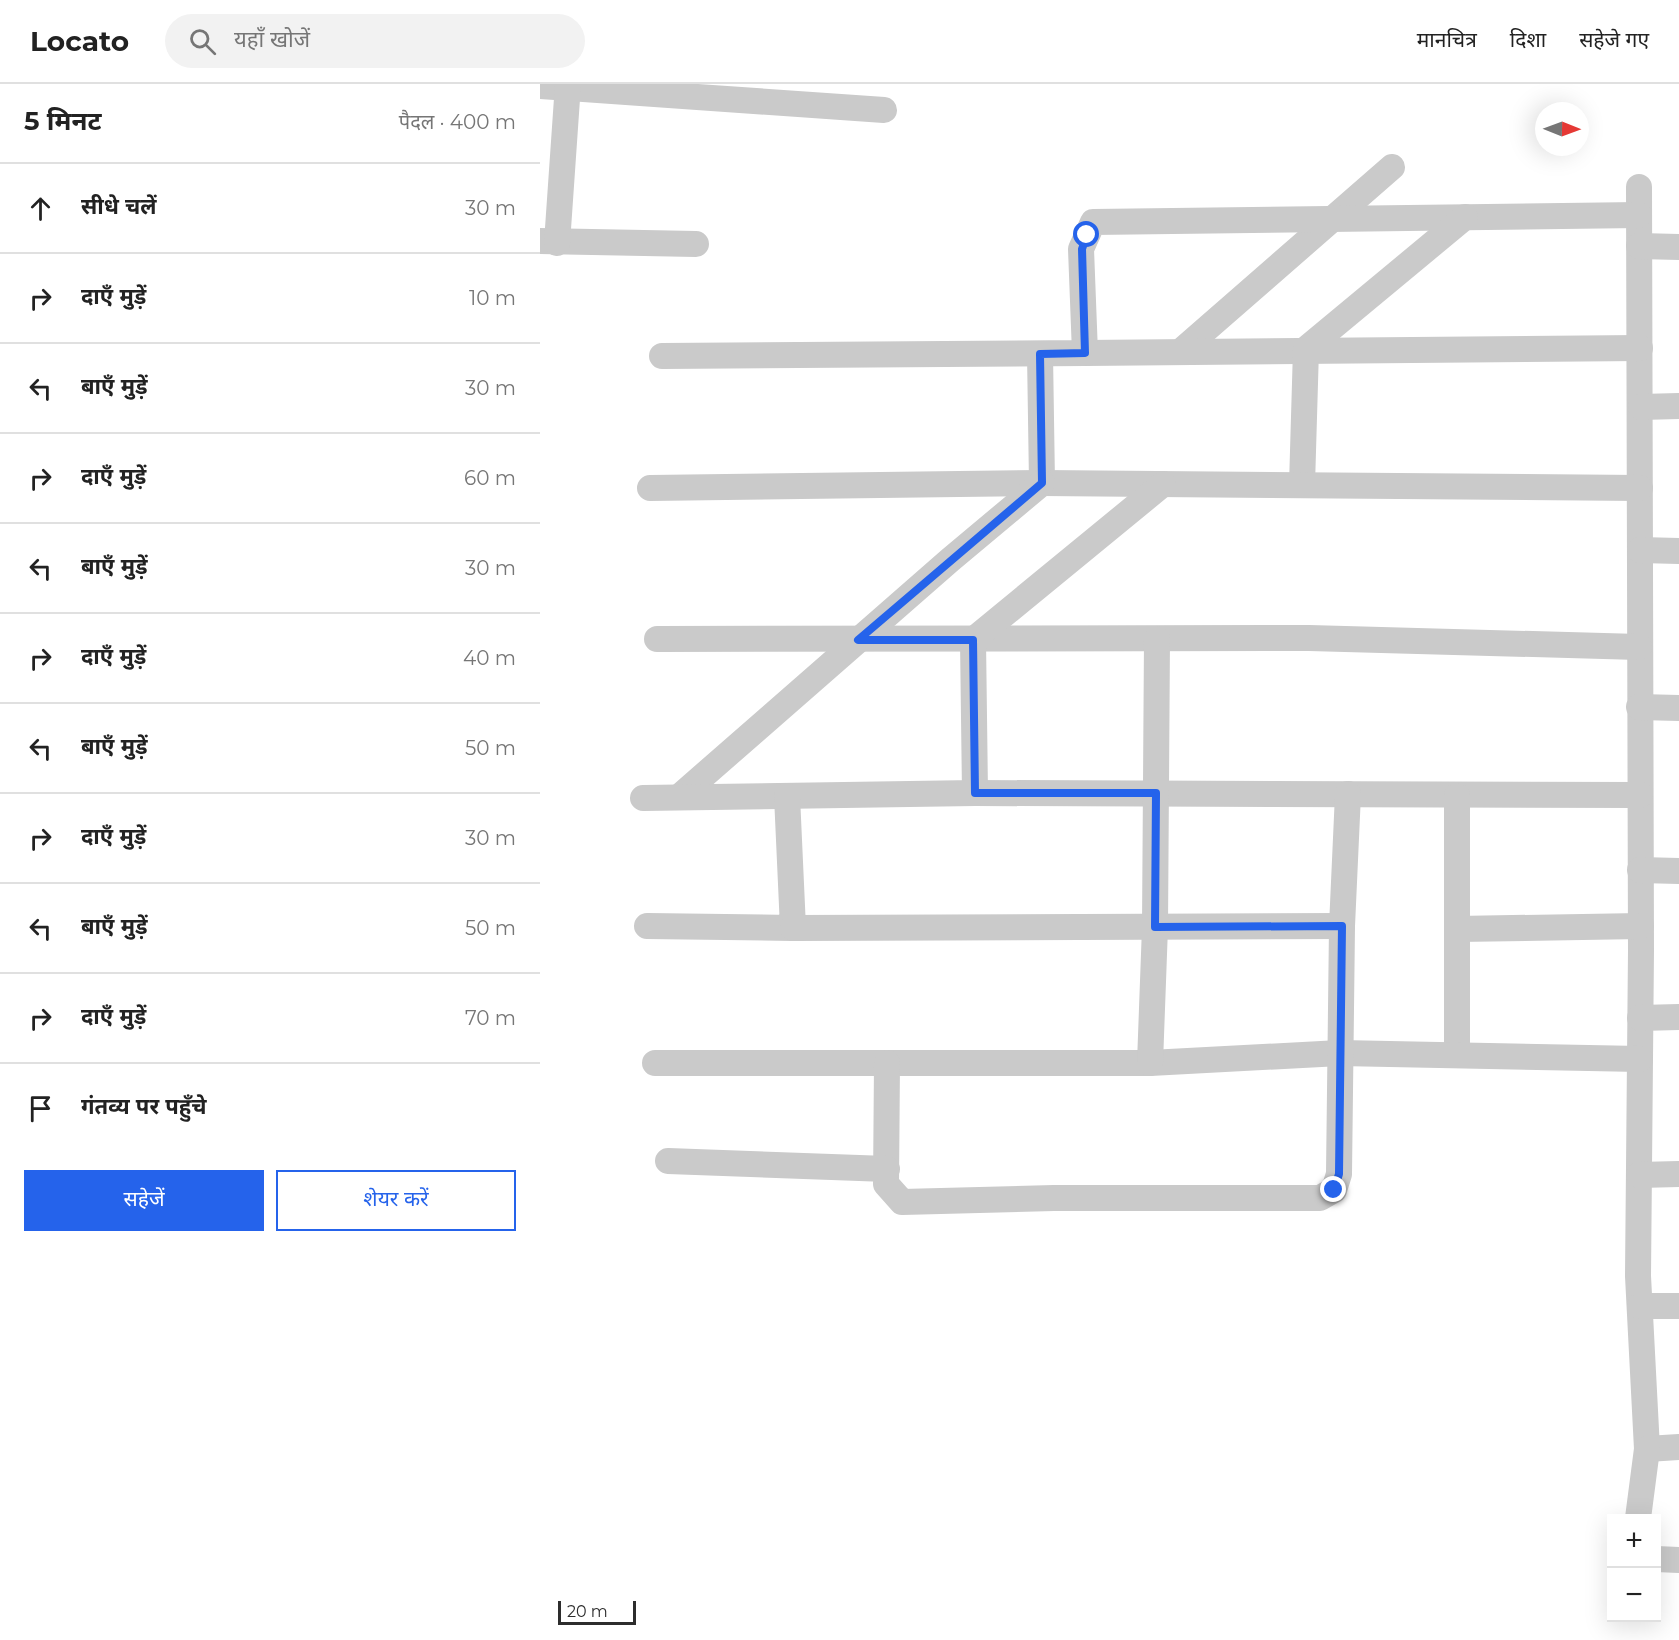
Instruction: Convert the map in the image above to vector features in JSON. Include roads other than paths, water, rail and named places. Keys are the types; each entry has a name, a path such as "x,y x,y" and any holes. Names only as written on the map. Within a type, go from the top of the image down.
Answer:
{"street":[{"path":"540,86 568,85 884,110"},
{"path":"568,85 548,242 696,244"},
{"path":"1180,352 1392,167"},
{"path":"1639,187 1641,407 1639,1174 1640,1306 1647,1449 1639,1514"},
{"path":"1085,353 1082,249 1093,222 1639,215"},
{"path":"1302,485 1306,350 1465,217"},
{"path":"1639,246 1679,247"},
{"path":"662,356 1640,348"},
{"path":"1040,354 1042,483"},
{"path":"1641,407 1679,406"},
{"path":"650,488 1042,483 1640,488"},
{"path":"679,797 1042,483"},
{"path":"973,640 1163,484"},
{"path":"1640,550 1679,551"},
{"path":"657,639 1309,638 1639,646"},
{"path":"1150,1063 1155,927 1157,639"},
{"path":"973,640 975,793"},
{"path":"1639,707 1679,708"},
{"path":"643,798 975,793 1640,795"},
{"path":"887,1063 886,1184 902,1202 1054,1198 1320,1198 1334,1190 1339,1174 1342,926 1348,794"},
{"path":"787,796 793,928"},
{"path":"1457,796 1457,1055"},
{"path":"1640,870 1679,871"},
{"path":"647,926 793,928 1342,926"},
{"path":"1457,929 1641,926"},
{"path":"1640,1018 1679,1017"},
{"path":"655,1063 1150,1063 1340,1053 1640,1059"},
{"path":"668,1161 887,1169"},
{"path":"1639,1174 1679,1174"},
{"path":"1640,1306 1679,1306"},
{"path":"1647,1449 1679,1447"},
{"path":"1661,1559 1679,1560"}]}
